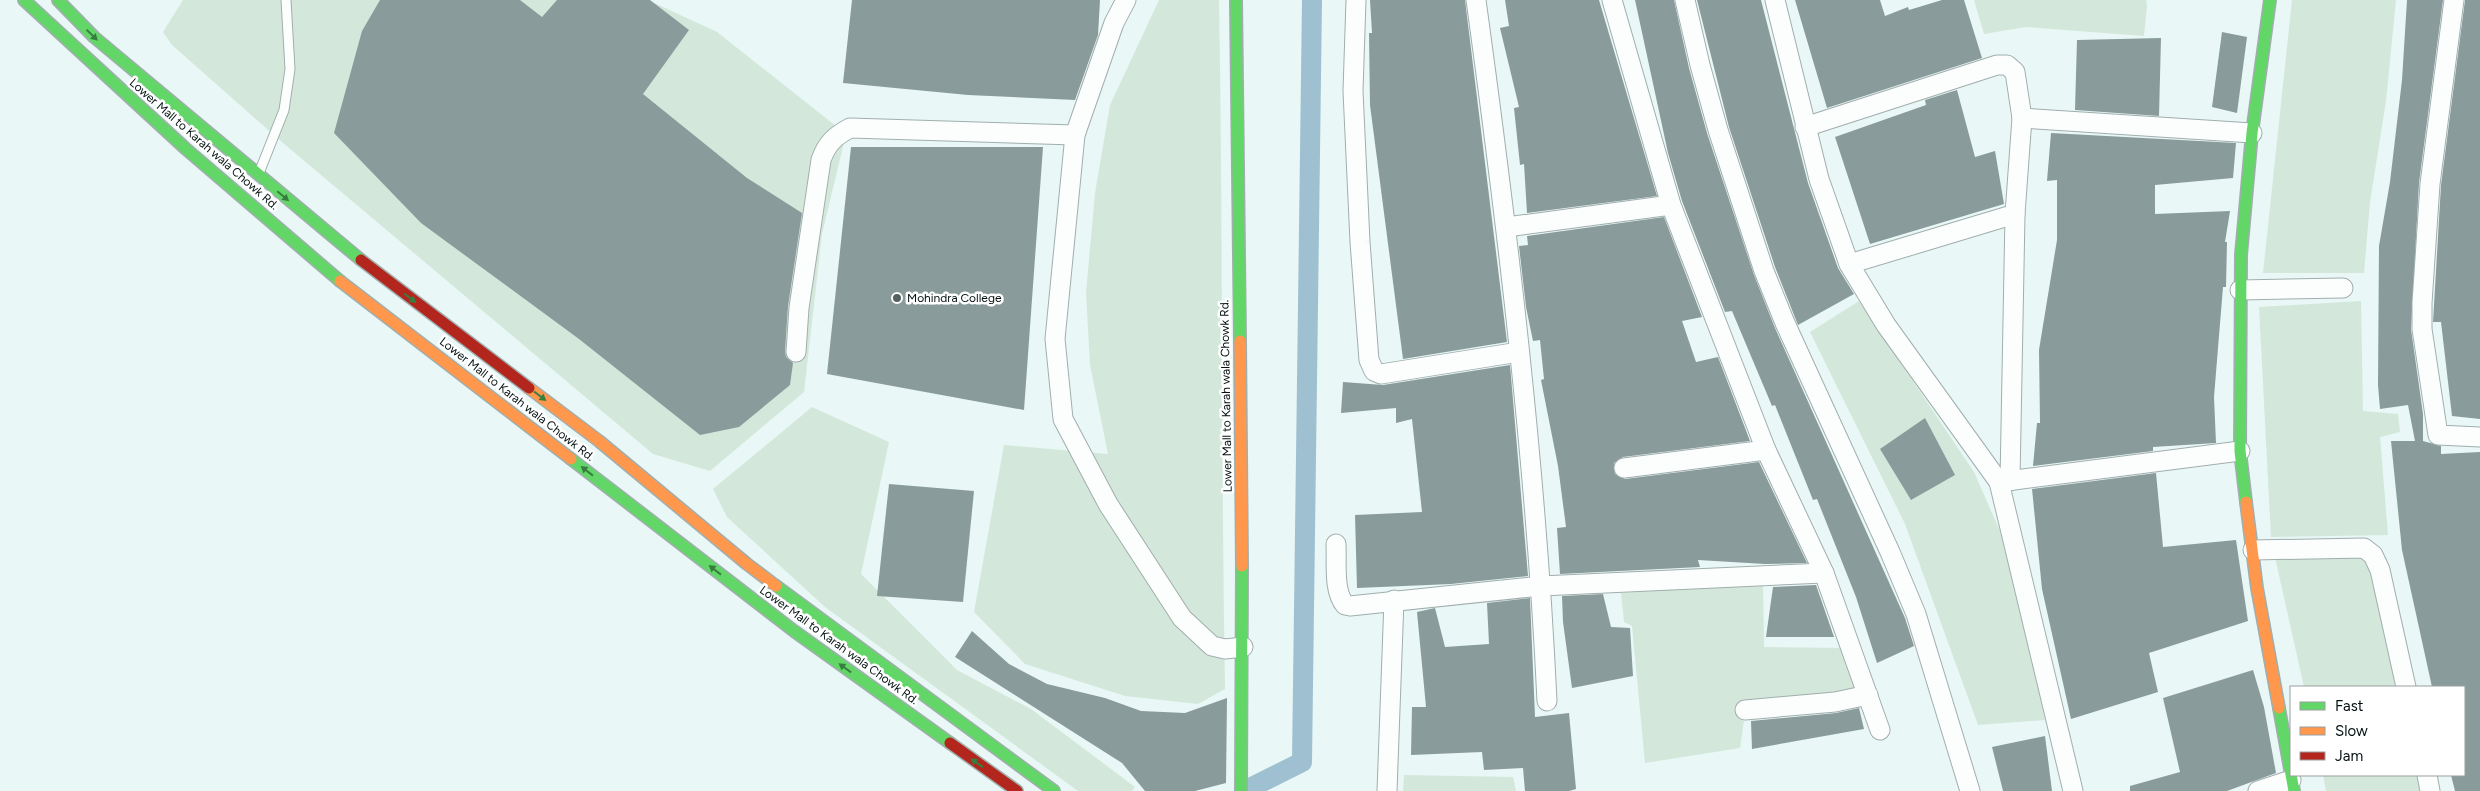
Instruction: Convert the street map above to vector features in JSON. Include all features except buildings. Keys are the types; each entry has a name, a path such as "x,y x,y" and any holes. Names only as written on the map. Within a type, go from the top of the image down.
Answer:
{"main road":[{"name":"Lower Mall to Karah wala Chowk Rd.","path":"24,0 186,150 295,224 339,280 794,630 1017,791"},
{"path":"58,0 94,37 258,176 295,224 392,285 599,441 747,564 1054,791"},
{"name":"Lower Mall to Karah wala Chowk Rd.","path":"1236,0 1243,647 1241,791"},
{"path":"2270,0 2252,133 2241,255 2240,451 2257,588 2290,770"}],"street":[{"path":"1126,0 1114,23 1076,135 1055,338 1064,419 1108,504 1182,618 1212,646 1225,649 1243,647"},
{"path":"1356,0 1352,91 1360,242 1369,360 1371,365 1374,370 1381,374 1519,352"},
{"path":"1476,0 1507,226 1542,586 1547,701"},
{"path":"1612,0 1671,205 1766,450 1824,573 1880,730"},
{"path":"1685,0 1718,130 1764,271 1784,323 1890,552 1916,614 1970,791"},
{"path":"1775,0 1819,179 1850,264 1886,325 2004,482"},
{"path":"2454,0 2430,184 2422,329 2438,435 2480,436"},
{"path":"1805,127 1997,65 2007,65 2015,72 2022,118 2015,214 2004,482 2073,791"},
{"path":"2022,118 2252,133"},
{"path":"796,352 799,308 821,160 825,149 834,137 850,128 1076,135"},
{"path":"1507,226 1671,205"},
{"path":"1850,264 2015,214"},
{"path":"2240,290 2343,288"},
{"path":"1624,468 1766,450"},
{"path":"2004,482 2240,451"},
{"path":"1336,544 1338,588 1345,605 1542,586 1824,573"},
{"path":"2253,550 2364,548 2373,555 2380,570 2406,686"},
{"path":"1387,791 1394,600"},
{"path":"1745,710 1835,702 1868,696"},
{"path":"2427,776 2430,791"},
{"path":"2258,791 2293,786"}],"lane":[{"path":"258,176 284,110 290,69 286,0"}],"green space":[{"path":"183,0 648,0 717,32 846,134 822,234 804,392 710,471 653,454 283,143 172,45 163,32"},
{"path":"1159,0 1219,0 1225,689 1198,704 1125,696 1025,664 974,612 1004,445 1108,454 1090,365 1086,293 1095,193 1110,105"},
{"path":"1974,0 2146,0 2144,36 2026,27 1984,34"},
{"path":"2292,0 2396,0 2386,101 2370,202 2364,273 2263,273"},
{"path":"1859,301 1974,472 2003,538 2045,720 1978,725 1905,524 1810,332"},
{"path":"2361,301 2363,411 2398,414 2400,432 2380,437 2388,535 2271,537 2259,307"},
{"path":"812,407 889,442 861,574 957,670 1031,709 1135,787 1132,791 1078,791 825,607 727,517 713,489"},
{"path":"2274,553 2386,557 2415,686 2304,686"},
{"path":"1763,584 1764,647 1845,648 1861,692 1746,706 1740,748 1645,763 1632,626 1624,622 1621,593"},
{"path":"1404,775 1513,777 1516,791 1403,791"},
{"path":"2323,776 2434,776 2421,791 2326,791"}],"waterway":[{"path":"1244,791 1302,762 1312,0"}],"traffic: fast":[{"path":"24,0 186,149 340,281"},
{"path":"58,0 94,37 361,260"},
{"path":"1236,0 1240,341"},
{"path":"2246,502 2240,451 2241,255 2252,133 2270,0"},
{"path":"571,459 794,631 950,743"},
{"path":"1241,791 1242,566"},
{"path":"776,586 1054,791"},
{"path":"2279,708 2290,769"},
{"path":"2291,776 2294,791"}],"traffic: slow":[{"path":"340,281 571,459"},
{"path":"1240,341 1242,566"},
{"path":"529,388 599,441 776,586"},
{"path":"2246,502 2257,588 2279,708"}],"traffic: jam":[{"path":"361,260 529,388"},
{"path":"950,743 1017,791"}],"place":[{"name":"Mohindra College","path":"897,298"}]}
